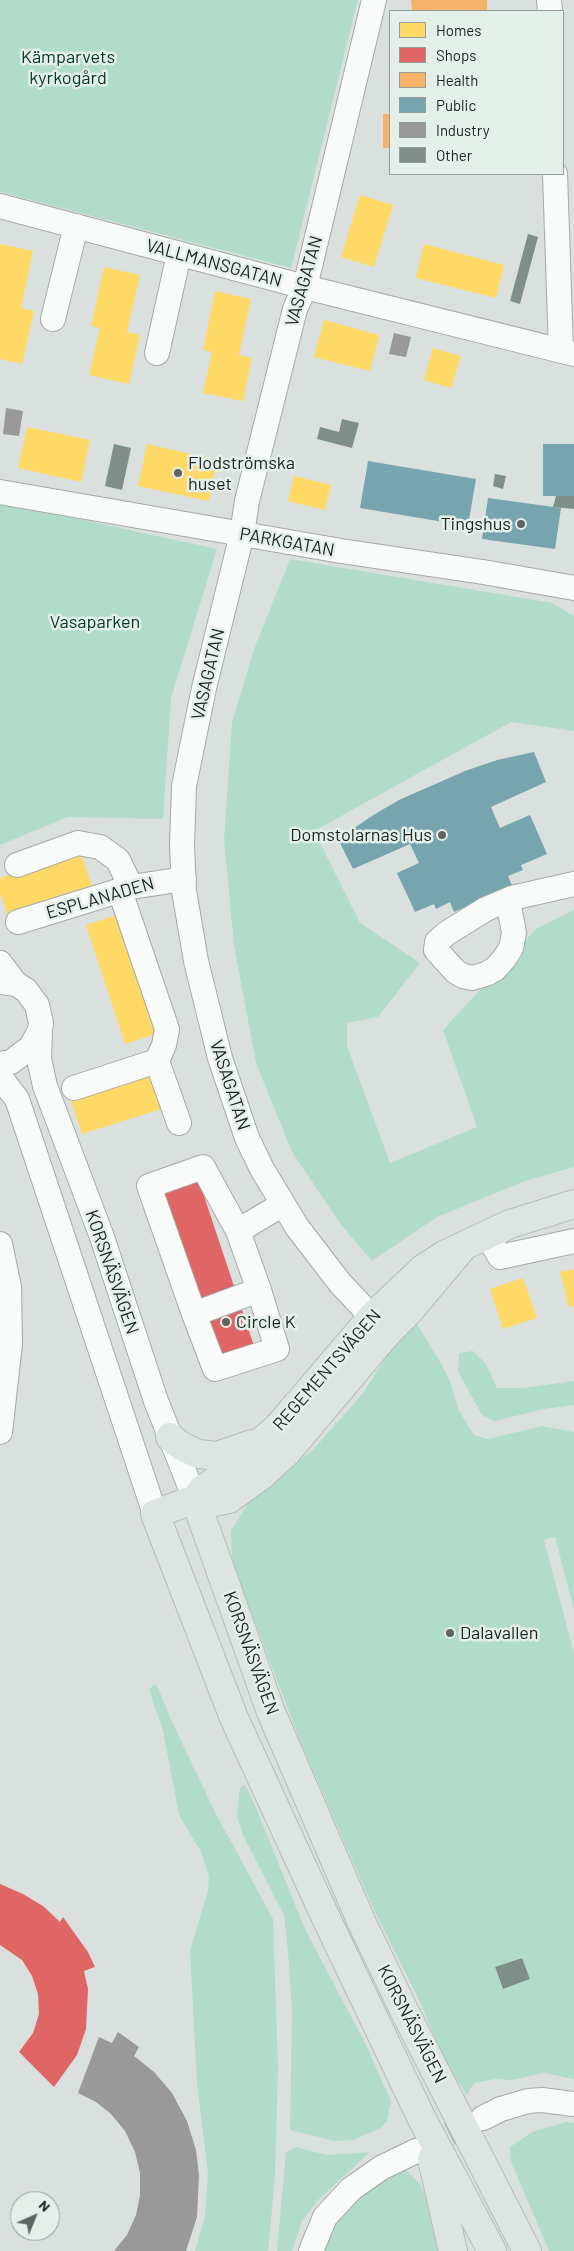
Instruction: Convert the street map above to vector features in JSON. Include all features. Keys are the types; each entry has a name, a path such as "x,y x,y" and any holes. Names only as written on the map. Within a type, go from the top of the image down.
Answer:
{"main road":[{"name":"REGEMENTSVÄGEN","path":"229,1500 262,1475 287,1452 380,1324 424,1268 446,1254 510,1224 574,1204"},
{"name":"REGEMENTSVÄGEN","path":"195,1499 202,1490 254,1454 263,1440 380,1324"},
{"path":"170,1437 181,1446 198,1454 217,1456 263,1440"},
{"path":"155,1514 195,1499 209,1504 229,1500"},
{"name":"KORSNÄSVÄGEN","path":"195,1499 271,1712 362,1923 402,2008 526,2251"},
{"path":"215,1555 216,1526 229,1500"},
{"name":"KORSNÄSVÄGEN","path":"155,1514 234,1718 421,2117 492,2251"},
{"path":"421,2117 453,2251"}],"street":[{"name":"VASAGATAN","path":"374,0 305,287 293,318 247,503 242,534 204,688 184,786 182,845 184,879 196,961 220,1058 247,1138 262,1169 315,1252 340,1283 380,1324"},
{"path":"555,175 567,352"},
{"name":"VALLMANSGATAN","path":"0,206 305,287 567,352"},
{"path":"53,319 76,226"},
{"path":"157,353 180,254"},
{"name":"PARKGATAN","path":"0,492 242,534 571,582"},
{"path":"17,865 78,843 100,847 118,860 167,1029 164,1045 157,1061 179,1123"},
{"name":"ESPLANADEN","path":"18,922 125,889 184,879"},
{"path":"508,900 574,884"},
{"path":"0,962 8,983"},
{"name":"KORSNÄSVÄGEN","path":"8,983 26,990 37,1005 40,1013 39,1058 45,1086 102,1237 156,1402 195,1499"},
{"path":"0,1064 11,1062 22,1055 31,1047 40,1030"},
{"path":"74,1088 157,1061"},
{"name":"KORSNÄSVÄGEN","path":"0,1077 17,1099 155,1514"},
{"path":"203,1167 238,1231 277,1349 215,1369 149,1186 203,1167"},
{"path":"238,1231 283,1204"},
{"path":"475,1241 500,1257 574,1241"},
{"path":"0,1244 9,1287 10,1344 0,1432"},
{"path":"194,1314 258,1290"},
{"path":"483,2118 501,2109 528,2101 542,2100 574,2104"},
{"path":"311,2251 325,2217 345,2195 382,2168 416,2151"}],"green space":[{"name":"Kämparvets kyrkogård","path":"0,0 358,0 291,268 0,192"},
{"name":"Vasaparken","path":"0,502 217,549 171,698 163,819 68,817 0,845"},
{"path":"290,559 552,603 574,616 574,731 511,722 314,831 360,923 420,963 378,1017 347,1023 347,1046 390,1163 477,1127 443,1030 536,929 574,910 574,1167 525,1181 437,1217 372,1261 340,1223 292,1152 256,1063 234,945 224,839 232,723 253,652"},
{"path":"410,1318 415,1321 439,1360 450,1381 459,1411 474,1435 488,1439 542,1426 574,1432 574,1610 555,1537 544,1540 574,1653 574,2079 544,2073 512,2080 495,2079 474,2083 467,2095 446,2063 420,2002 375,1912 301,1743 232,1562 231,1531 250,1500 258,1491 313,1450 364,1392","holes":["522,1958 530,1979 502,1989 495,1967"]},
{"path":"473,1351 486,1364 497,1388 523,1388 574,1381 574,1405 544,1409 495,1421 482,1415 458,1371 459,1353"},
{"path":"154,1684 158,1688 215,1812 273,1919 278,2067 275,2176 268,2251 195,2251 205,2216 208,2174 197,2083 190,1950 208,1891 209,1876 200,1850 179,1815 163,1731 149,1690"},
{"path":"245,1785 304,1927 366,2045 391,2101 387,2121 381,2128 353,2140 334,2141 290,2130 292,2014 284,1915 243,1835 237,1817 240,1788"},
{"path":"566,2122 574,2123 574,2251 549,2251 510,2159 510,2147 532,2132"},
{"path":"296,2147 327,2155 370,2152 319,2199 302,2221 292,2251 277,2251 286,2152"},
{"path":"404,2168 421,2185 427,2200 440,2251 322,2251 341,2214 373,2177"}],"building: Homes":[{"path":"360,195 393,205 374,267 341,257"},
{"path":"0,244 33,251 21,308 34,311 22,364 0,359"},
{"path":"424,244 504,265 496,298 416,278"},
{"path":"104,267 140,275 127,332 140,335 129,384 89,375 100,328 91,326"},
{"path":"215,291 251,299 239,355 252,358 243,401 203,393 212,352 203,350"},
{"path":"324,320 379,335 370,371 314,357"},
{"path":"433,348 461,356 451,388 424,380"},
{"path":"27,427 90,440 81,482 18,468"},
{"name":"Flodströmska huset","path":"147,444 217,460 209,501 138,486"},
{"path":"294,476 331,485 325,510 288,501"},
{"path":"80,851 92,886 7,914 0,893 0,878"},
{"path":"120,914 160,1033 125,1044 86,925"},
{"path":"153,1074 164,1108 82,1134 71,1100"},
{"path":"574,1269 574,1306 569,1307 560,1272"},
{"path":"523,1278 537,1318 503,1329 490,1289"}],"building: Shops":[{"path":"199,1181 254,1346 216,1360 158,1195"},
{"path":"0,1884 23,1894 43,1906 60,1922 63,1917 88,1952 95,1967 84,1971 88,1989 86,2029 77,2055 54,2087 19,2052 33,2033 39,2014 38,1994 32,1976 22,1960 0,1945"}],"building: Health":[{"path":"411,0 487,0 487,10 412,10"},
{"path":"383,114 389,114 389,148 383,148"}],"building: Public":[{"path":"543,444 574,444 574,496 543,496"},
{"path":"368,461 476,479 468,526 360,508"},
{"name":"Tingshus","path":"488,498 561,508 555,549 482,539"},
{"name":"Domstolarnas Hus","path":"534,752 546,782 491,807 500,828 530,815 547,854 521,865 523,870 508,876 512,885 454,912 450,902 436,909 434,904 415,912 397,873 419,863 410,844 353,869 338,839 375,814 399,800 465,771 497,760"}],"building: Industry":[{"path":"394,333 411,337 406,357 389,354"},
{"path":"6,408 23,411 19,436 3,434"},
{"path":"118,2032 139,2047 134,2056 154,2072 172,2093 187,2121 196,2150 199,2175 197,2217 186,2251 114,2251 127,2235 136,2215 140,2195 140,2173 135,2152 125,2131 111,2114 96,2102 78,2093 99,2037 112,2043"}],"building: Other":[{"path":"528,234 538,237 520,304 510,301"},
{"path":"342,419 359,423 352,448 317,439 320,427 339,432"},
{"path":"114,444 131,448 122,490 105,486"},
{"path":"495,474 506,476 503,489 493,486"},
{"path":"556,496 574,496 574,509 553,507"},
{"path":"522,1958 530,1979 503,1989 495,1967"}],"tunnel":[{"path":"417,2150 481,2119"}],"place":[{"name":"Flodströmska huset","path":"178,473"},
{"name":"Tingshus","path":"521,524"},
{"name":"Domstolarnas Hus","path":"442,835"},
{"name":"Circle K","path":"226,1322"},
{"name":"Dalavallen","path":"450,1633"}]}
